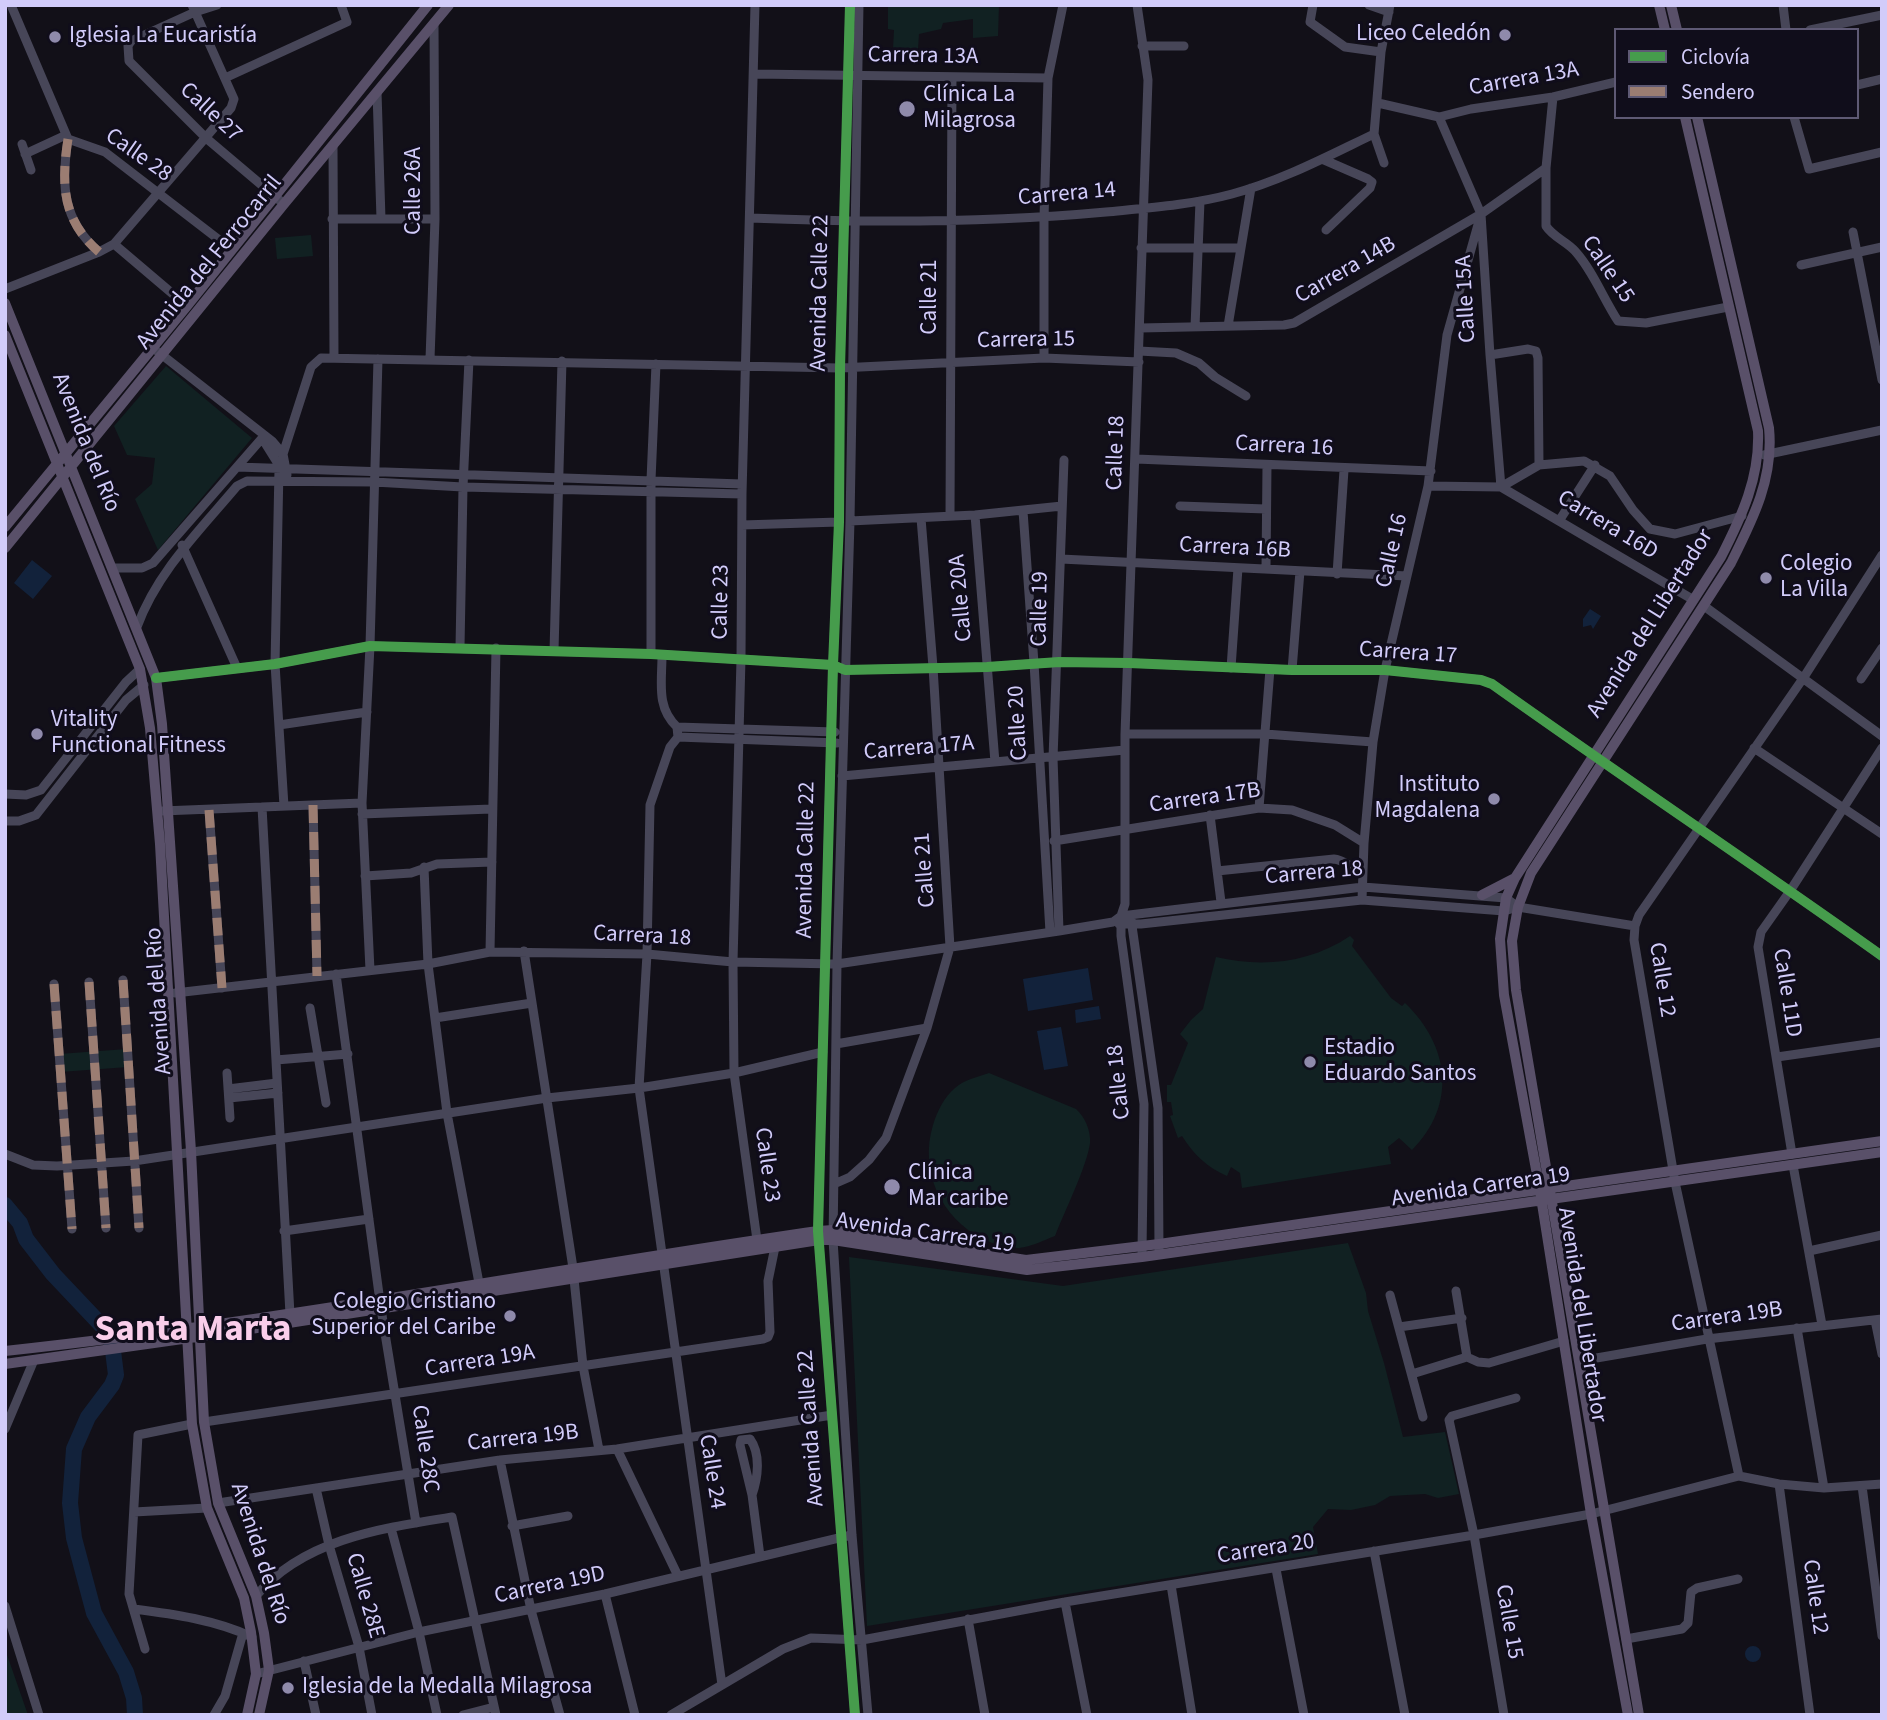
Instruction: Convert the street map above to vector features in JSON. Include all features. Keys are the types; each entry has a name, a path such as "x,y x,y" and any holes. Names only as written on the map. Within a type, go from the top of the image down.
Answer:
{"main road":[{"name":"Avenida del Ferrocarril","path":"5,527 187,306 428,5"},
{"name":"Avenida del Ferrocarril","path":"5,548 449,5"},
{"path":"1659,5 1665,28"},
{"path":"1671,5 1677,28"},
{"name":"Avenida del Libertador","path":"1639,1715 1579,1361 1504,995 1500,939 1506,898 1515,878 1721,557 1742,516 1754,479 1758,457 1758,430 1685,119"},
{"name":"Avenida del Libertador","path":"1628,1715 1591,1514 1564,1341 1547,1195 1516,990 1512,941 1518,907 1531,873 1731,563 1752,521 1772,454 1769,428 1697,119"},
{"name":"Avenida del Río","path":"5,303 156,678 162,723 163,811 175,993 191,1150 198,1423 208,1508 244,1598 256,1674 247,1715"},
{"name":"Avenida del Río","path":"5,335 140,669 163,811"},
{"path":"58,430 75,433 88,428"},
{"path":"1482,895 1515,878"},
{"name":"Avenida del Río","path":"175,993 178,1153 194,1332"},
{"name":"Avenida Carrera 19","path":"5,1351 59,1351 121,1344 663,1259 757,1240 833,1235 1026,1260 1142,1251 1674,1177 1792,1159 1882,1141"},
{"name":"Avenida Carrera 19","path":"1792,1159 1882,1152"},
{"name":"Avenida Carrera 19","path":"663,1259 775,1247 818,1236"},
{"name":"Avenida Carrera 19","path":"194,1332 290,1314 380,1304 479,1283 573,1273"},
{"name":"Avenida Carrera 19","path":"5,1364 34,1360 59,1351"},
{"name":"Avenida del Río","path":"198,1423 218,1503 256,1596 269,1670 259,1715"}],"street":[{"path":"11,5 67,137 65,198 70,214 88,243 99,253"},
{"path":"5,289 99,253 114,244 231,108 234,99 194,9 217,5"},
{"path":"225,78 348,22 341,5"},
{"name":"Calle 23","path":"755,5 733,962 734,1073 757,1240"},
{"name":"Avenida Calle 22","path":"850,5 853,76"},
{"name":"Avenida Calle 22","path":"855,1715 818,1236 832,665 839,522 840,368 849,222 853,76 859,5"},
{"path":"1044,358 1048,78 1063,5"},
{"name":"Calle 18","path":"1136,5 1148,80 1125,734 1125,904 1121,936 1144,1104 1142,1251"},
{"path":"1313,5 1310,23 1345,47 1381,52"},
{"path":"1369,5 1390,8 1381,52 1374,134 1384,163"},
{"path":"1783,5 1786,28"},
{"name":"Calle 27","path":"194,9 131,41 128,46 129,61 206,138 284,204"},
{"path":"1820,28 1882,15"},
{"name":"Calle 26A","path":"430,359 435,219 434,23"},
{"path":"1142,46 1184,47"},
{"name":"Carrera 13A","path":"754,74 1048,78"},
{"name":"Calle 21","path":"950,516 952,77"},
{"path":"1859,85 1882,79"},
{"name":"Carrera 13A","path":"1439,117 1471,109 1553,97 1614,82"},
{"path":"377,92 381,219"},
{"name":"Calle 15","path":"1553,97 1546,168 1546,226 1576,252 1618,321 1646,323 1728,307"},
{"path":"1378,103 1439,117"},
{"name":"Calle 15A","path":"1439,117 1482,214 1490,355 1502,487"},
{"path":"1795,119 1809,169 1882,152"},
{"name":"Carrera 14","path":"750,218 951,222 1044,218 1200,201 1251,188 1374,134"},
{"path":"31,170 23,149 67,137"},
{"name":"Calle 28","path":"67,137 105,152 231,249"},
{"path":"284,806 275,664 284,454 311,367 321,358 334,357 333,145"},
{"path":"1322,159 1372,183 1370,188 1325,230"},
{"name":"Carrera 14B","path":"1140,328 1294,323 1482,214 1546,168"},
{"path":"1228,326 1251,188"},
{"path":"1195,327 1200,201"},
{"name":"Calle 16","path":"1362,900 1373,742 1385,670 1431,471 1447,335 1482,214"},
{"path":"332,219 435,219"},
{"name":"Avenida Calle 22","path":"849,222 850,522 837,964 833,1235 852,1535 868,1715"},
{"path":"1853,232 1882,380"},
{"path":"114,244 187,306"},
{"path":"1801,265 1882,247"},
{"path":"1141,248 1241,248"},
{"path":"153,347 284,454"},
{"path":"1490,355 1528,349 1536,351 1539,465"},
{"path":"1139,351 1176,354 1199,363 1215,377 1246,396"},
{"name":"Carrera 15","path":"334,357 840,368 1044,358 1139,362"},
{"path":"370,970 362,803 370,646 378,359"},
{"path":"460,647 469,360"},
{"path":"554,651 562,361"},
{"path":"650,654 651,480 656,364"},
{"path":"1758,457 1882,430"},
{"path":"113,568 142,568 150,565 177,538 263,437"},
{"path":"263,437 283,475"},
{"name":"Carrera 16","path":"1136,459 1344,470 1431,471"},
{"name":"Calle 19","path":"1053,758 1059,662 1064,460"},
{"path":"1428,486 1502,487 1539,465 1584,461 1610,475 1633,510 1650,529 1675,534 1742,516"},
{"path":"1266,569 1267,465"},
{"path":"1559,521 1595,465"},
{"path":"237,467 283,475 464,475 742,484"},
{"path":"1337,574 1344,470"},
{"path":"137,627 161,576 237,486 247,481 283,475"},
{"path":"374,477 463,487 742,494"},
{"name":"Carrera 16D","path":"1502,487 1692,599"},
{"path":"850,522 1062,506"},
{"path":"1180,506 1266,509"},
{"name":"Calle 20","path":"1023,511 1045,842 1055,931"},
{"name":"Calle 20A","path":"975,514 995,762"},
{"name":"Calle 21","path":"834,1184 850,1177 869,1160 886,1138 928,1028 950,947 921,518"},
{"path":"742,525 839,522"},
{"path":"177,538 185,548 237,668"},
{"name":"Calle 12","path":"1739,1476 1707,1339 1674,1177 1634,940 1635,926 1639,915 1804,677 1882,555"},
{"name":"Carrera 16B","path":"1061,559 1407,576"},
{"path":"1231,668 1238,568"},
{"path":"1292,670 1300,571"},
{"path":"1704,606 1882,736"},
{"path":"156,678 275,664 370,646 650,654 832,665 845,670"},
{"path":"490,952 496,648"},
{"path":"1861,679 1882,648"},
{"path":"662,655 662,704 666,716 677,732 843,743"},
{"name":"Carrera 17","path":"845,670 987,667 1059,662 1129,663 1292,670 1385,670 1481,680 1492,684 1882,956"},
{"path":"5,794 26,795 41,790 125,682 140,669"},
{"path":"1259,808 1270,669"},
{"path":"5,821 19,821 36,815 126,701 144,685"},
{"path":"279,725 366,712"},
{"path":"677,732 738,727 844,733"},
{"name":"Calle 24","path":"677,732 650,805 647,954 639,1088 722,1685"},
{"path":"1125,734 1265,734 1373,742"},
{"path":"1754,748 1882,834"},
{"name":"Calle 11D","path":"1822,1325 1758,947 1761,932 1882,748"},
{"name":"Carrera 17A","path":"842,776 1125,750"},
{"name":"Calle 20","path":"1053,758 1057,841 1055,931"},
{"path":"163,811 362,803"},
{"path":"313,804 317,976"},
{"path":"262,807 290,1314"},
{"name":"Carrera 17B","path":"1045,842 1259,808 1292,810 1335,825 1364,843"},
{"path":"362,814 491,809"},
{"path":"209,810 222,988"},
{"path":"1210,815 1221,902"},
{"path":"1217,871 1334,859 1340,859 1350,867 1363,870"},
{"path":"365,876 411,873 437,864 492,862"},
{"path":"424,867 428,964 447,1113 479,1283"},
{"name":"Carrera 18","path":"175,993 428,964 490,952 647,954 733,962 837,964 1123,921 1221,902 1363,887 1506,898 1518,907"},
{"name":"Carrera 18","path":"1123,921 1362,900 1504,911 1518,907 1635,926"},
{"name":"Calle 18","path":"1123,921 1158,1108 1158,1249"},
{"path":"524,951 573,1273 583,1366 599,1451"},
{"name":"Calle 28C","path":"336,974 380,1304 397,1394 416,1523"},
{"path":"123,981 139,1228"},
{"path":"89,982 106,1228"},
{"path":"54,984 72,1229"},
{"path":"435,1018 532,1003"},
{"path":"310,1008 326,1102"},
{"path":"836,1044 928,1028"},
{"path":"1777,1057 1882,1042"},
{"path":"5,1154 33,1164 66,1166 134,1161 191,1150 281,1140 547,1098 639,1088 734,1073 823,1052"},
{"path":"276,1060 348,1054"},
{"path":"227,1073 230,1118"},
{"path":"228,1094 277,1088"},
{"path":"284,1231 369,1219"},
{"path":"1809,1251 1882,1235"},
{"name":"Carrera 19A","path":"134,1512 138,1435 198,1423 768,1337 768,1281 775,1247"},
{"path":"1456,1291 1468,1357"},
{"path":"1390,1295 1423,1417"},
{"path":"1399,1327 1462,1318"},
{"path":"1878,1320 1882,1354"},
{"name":"Carrera 19B","path":"1579,1361 1707,1339 1878,1320"},
{"path":"1797,1328 1824,1488"},
{"path":"1412,1374 1468,1357 1489,1363 1564,1341"},
{"path":"5,1429 34,1360"},
{"name":"Calle 15","path":"1504,1715 1474,1535 1449,1420 1452,1416 1516,1398"},
{"path":"5,1406 16,1401"},
{"name":"Carrera 19B","path":"218,1503 500,1460 617,1450 832,1415"},
{"path":"752,1495 757,1471 756,1456 753,1443 745,1438 740,1445 752,1495 760,1556"},
{"path":"617,1450 678,1576"},
{"path":"500,1460 531,1610 560,1715"},
{"name":"Carrera 20","path":"671,1715 783,1649 811,1639 862,1640 1065,1602 1474,1535 1591,1514 1739,1476 1779,1484 1824,1488 1882,1483"},
{"name":"Calle 12","path":"1779,1484 1810,1715"},
{"path":"1862,1486 1882,1636"},
{"name":"Calle 28E","path":"316,1488 329,1545 359,1647 372,1715"},
{"path":"145,1649 129,1594 134,1512 208,1508"},
{"path":"512,1526 568,1516"},
{"path":"256,1596 270,1579 288,1566 329,1545 391,1528 452,1517 495,1711 463,1715"},
{"path":"391,1528 419,1632 437,1715"},
{"name":"Carrera 19D","path":"256,1674 419,1632 605,1594 852,1535"},
{"path":"1374,1551 1405,1715"},
{"path":"1276,1569 1304,1715"},
{"path":"1626,1639 1682,1629 1688,1623 1692,1592 1697,1588 1738,1579"},
{"path":"1171,1585 1192,1715"},
{"path":"605,1594 635,1715"},
{"path":"1065,1602 1087,1715"},
{"path":"5,1606 39,1715"},
{"path":"134,1609 228,1627 248,1635 225,1696 214,1715"},
{"path":"968,1619 985,1715"},
{"path":"304,1661 316,1715"}],"shaded area":[{"path":"888,5 999,5 998,36 973,38 973,19 943,23 941,29 919,34 918,49 893,49 894,30 888,29"},
{"path":"311,235 313,256 277,259 275,238"},
{"path":"166,366 252,438 158,550 135,499 152,484 155,458 127,455 114,426"},
{"name":"Estadio Eduardo Santos","path":"1350,936 1354,940 1352,946 1391,998 1402,1006 1405,1003 1431,1038 1439,1057 1442,1076 1436,1114 1426,1133 1412,1150 1399,1138 1388,1147 1391,1164 1242,1188 1240,1173 1231,1167 1227,1176 1213,1169 1191,1149 1182,1136 1178,1138 1170,1116 1173,1115 1171,1102 1167,1102 1167,1085 1171,1085 1188,1043 1180,1034 1203,1009 1216,957 1251,962 1285,961 1319,952"},
{"path":"127,1049 128,1067 60,1072 59,1054"},
{"path":"989,1073 1076,1109 1085,1120 1090,1134 1085,1164 1055,1236 1019,1248 983,1239 956,1219 937,1191 929,1159 933,1125 947,1096 959,1085"},
{"path":"1348,1243 1366,1293 1368,1311 1403,1437 1445,1432 1459,1494 1438,1498 1425,1494 1390,1496 1375,1505 1351,1510 1328,1509 1313,1527 1318,1554 867,1626 849,1257 1063,1286"},
{"path":"5,1649 28,1715 5,1715"}],"water":[{"path":"32,560 52,576 33,599 14,583"},
{"path":"1590,609 1601,616 1593,629 1591,625 1583,627 1583,619"},
{"path":"1088,968 1093,1000 1028,1011 1023,979"},
{"path":"1099,1006 1101,1019 1076,1023 1075,1010"},
{"path":"1061,1027 1068,1066 1044,1070 1037,1031"},
{"path":"1750,1646 1756,1646 1761,1654 1759,1660 1750,1662 1745,1657 1745,1651"}],"waterway":[{"path":"5,1205 20,1223 26,1239 53,1274 105,1329 112,1343 116,1375 112,1385 88,1417 74,1449 70,1503 74,1538 94,1613 126,1672 134,1698 135,1715"}],"marked path":[{"path":"68,139 65,171 67,200 78,227 99,252"},
{"path":"313,805 317,976"},
{"path":"209,810 222,988"},
{"path":"123,980 139,1228"},
{"path":"89,982 106,1228"},
{"path":"54,984 72,1229"}],"cycle path":[{"path":"850,5 840,368 839,522 818,1231 855,1715"},
{"path":"156,678 275,664 370,646 651,654 833,665 845,670 987,667 1059,662 1129,663 1292,670 1385,670 1481,680 1492,684 1882,956"}],"place":[{"name":"Liceo Celedón","path":"1505,35"},
{"name":"Iglesia La Eucaristía","path":"55,37"},
{"name":"Clínica La Milagrosa","path":"907,109"},
{"name":"Colegio La Villa","path":"1766,578"},
{"name":"Vitality Functional Fitness","path":"37,734"},
{"name":"Instituto Magdalena","path":"1494,799"},
{"name":"Estadio Eduardo Santos","path":"1310,1062"},
{"name":"Clínica Mar caribe","path":"892,1187"},
{"name":"Colegio Cristiano Superior del Caribe","path":"510,1316"},
{"name":"Iglesia de la Medalla Milagrosa","path":"288,1688"}],"district":[{"name":"Santa Marta","path":"193,1332"}]}
